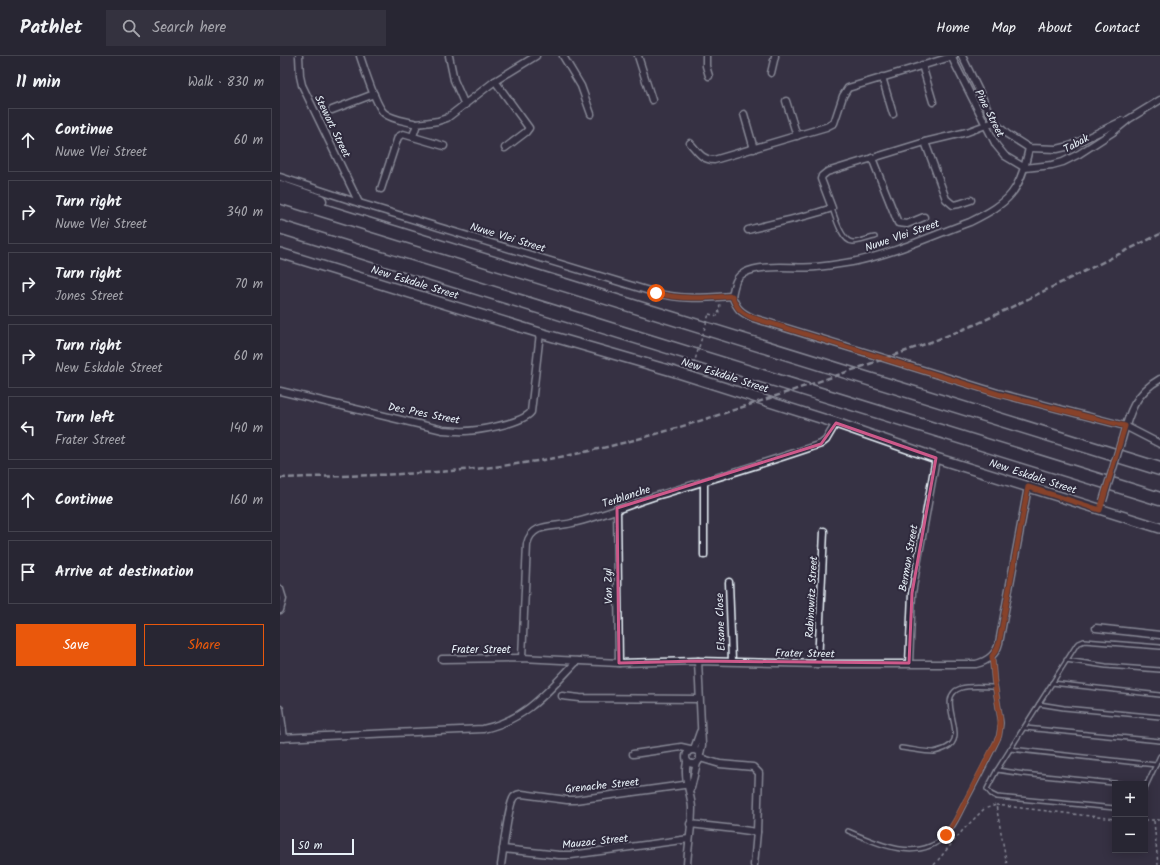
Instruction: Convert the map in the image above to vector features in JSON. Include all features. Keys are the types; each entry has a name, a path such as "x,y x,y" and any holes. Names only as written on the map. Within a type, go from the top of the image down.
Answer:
{"highway":[{"path":"280,187 501,265"},
{"path":"280,197 1160,469"},
{"path":"280,227 1160,499"}],"street":[{"name":"Stewart Street","path":"299,56 302,86 359,203"},
{"path":"360,56 374,94 381,109 386,115 417,124 447,118 496,81 535,56"},
{"path":"450,56 454,80 465,105"},
{"path":"563,56 581,86 591,114"},
{"path":"638,56 652,100"},
{"path":"706,56 706,66 709,76"},
{"path":"771,73 775,56"},
{"path":"690,143 701,157 709,160 718,160 830,126 834,123 843,96 848,88 952,56"},
{"name":"Pine Street","path":"952,56 985,126 996,145 1012,161 1025,168"},
{"name":"Pine Street","path":"962,56 994,122 1007,134 1029,148"},
{"path":"922,65 933,102"},
{"path":"882,77 893,114"},
{"path":"496,81 529,128 526,132 504,148"},
{"path":"332,110 374,94"},
{"name":"Tabak","path":"1025,168 1052,165 1063,162 1097,143 1129,119 1160,100"},
{"path":"786,101 797,136"},
{"path":"744,114 754,149"},
{"name":"Tabak","path":"1029,148 1050,150 1070,146 1129,119"},
{"path":"748,230 777,222 803,218 832,208 822,182 822,176 826,172 925,142 967,132 994,122"},
{"path":"413,136 417,124"},
{"path":"381,189 398,138 403,134 444,146"},
{"path":"925,142 946,199 954,205 971,200"},
{"name":"Nuwe Vlei Street","path":"280,177 359,203 656,293 674,297 689,298 732,296 736,280 742,273 753,269 816,267 871,258 970,222 996,208 1009,197 1016,188 1025,168 1029,148"},
{"path":"872,158 898,223 907,224 924,217"},
{"name":"New Eskdale Street","path":"280,254 540,334 672,371 836,423 936,458 1028,487 1102,506 1160,528"},
{"path":"732,296 740,311 753,318 998,394 1125,426 1160,444"},
{"name":"Des Pres Street","path":"280,392 443,430 458,432 484,429 520,420 531,412 540,334"},
{"path":"1102,506 1125,426 1133,406 1140,395 1150,385 1160,379"},
{"name":"Terblanche","path":"522,658 527,544 528,538 537,529 575,523 821,444 829,436 836,423"},
{"name":"Berman Street","path":"909,663 912,593 936,458"},
{"path":"704,482 704,555"},
{"path":"992,656 999,643 1028,487"},
{"name":"Van Zyl","path":"618,508 619,663"},
{"name":"Rabinowitz Street","path":"818,664 824,531"},
{"name":"Elsane Close","path":"729,582 732,661"},
{"path":"280,589 283,599 280,610"},
{"path":"1096,628 1160,634"},
{"name":"Frater Street","path":"442,659 522,658 619,663 698,660 818,664 976,664 992,656"},
{"path":"689,784 699,758 702,745 698,660"},
{"path":"280,709 282,738 483,729 494,727 527,711 577,661"},
{"path":"562,696 587,698 699,699"},
{"path":"687,865 692,809 686,773 686,759 687,752 692,749 701,730"},
{"path":"633,754 682,747 698,751 699,758"},
{"path":"666,750 680,752 693,764 699,758"},
{"path":"699,758 720,764 750,766 757,770 760,776 754,865"},
{"name":"Grenache Street","path":"501,865 512,801 518,794 575,800 689,784"},
{"path":"690,824 735,828 757,832"},
{"name":"Mauzac Street","path":"503,848 571,855 689,839"}],"lane":[{"path":"832,208 843,235 847,240 854,242 875,236"},
{"path":"1112,808 997,797 991,794 987,789 997,770 1025,728 1076,645 1081,641 1160,647"},
{"path":"848,831 882,845 911,850 924,848 939,841 946,835 956,819 999,736 1001,723 992,656"},
{"path":"1066,660 1106,666 1160,670"},
{"path":"1052,683 1160,695"},
{"path":"901,748 935,752 950,746 954,742 956,736 950,704 952,695 963,687 995,687"},
{"path":"1039,704 1064,708 1160,717"},
{"path":"1025,728 1160,741"},
{"path":"1010,749 1156,765"},
{"path":"1148,781 1160,756"},
{"path":"997,770 1112,783"}],"path":[{"path":"692,370 709,314 718,316 720,303"},
{"path":"996,805 1007,865"},
{"path":"934,865 963,830 984,809 996,805 1112,819"},
{"path":"1148,820 1160,820"},
{"path":"1154,821 1158,865"}],"highlighted area":[{"path":"836,423 936,458 912,593 909,663 698,661 619,663 617,508 821,444"}],"railway":[{"path":"280,478 405,474 468,470 530,462 595,450 627,442 722,414 944,337 979,323 1160,234"}],"route":[{"path":"656,293 674,297 689,298 732,296 740,311 753,318 998,394 1125,426 1100,510 1028,487 999,643 995,653 992,656 994,680 1000,710 1001,723 999,736 956,819 946,835"}]}
